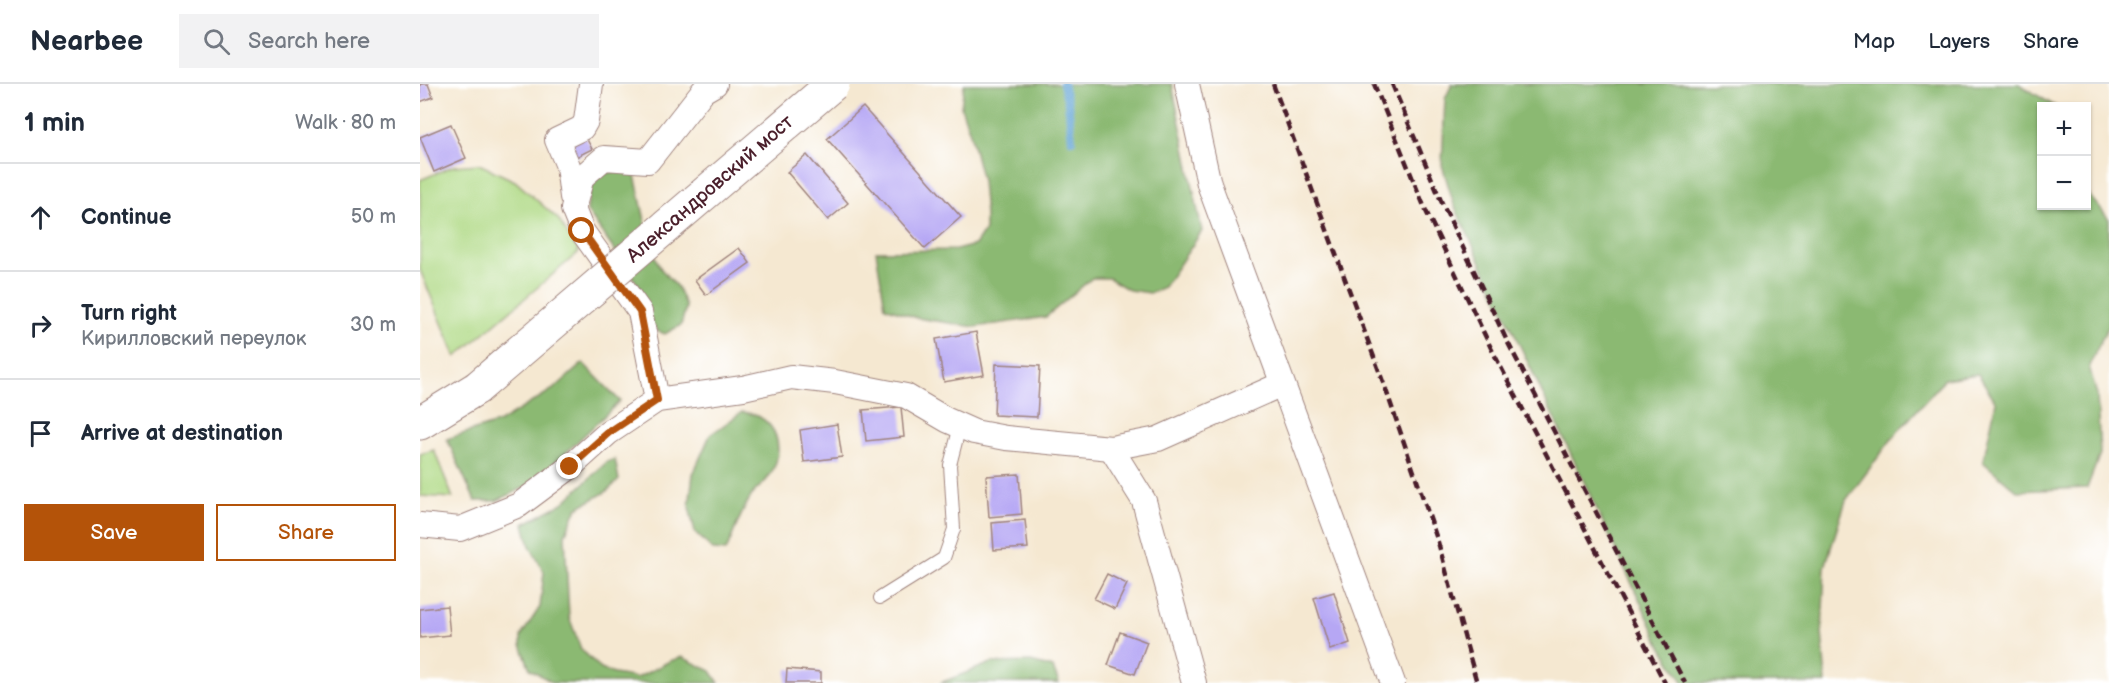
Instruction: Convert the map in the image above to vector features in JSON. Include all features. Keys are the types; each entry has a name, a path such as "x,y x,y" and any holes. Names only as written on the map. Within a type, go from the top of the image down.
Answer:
{"main road":[{"name":"Александровский мост","path":"420,423 477,388 833,84"}],"street":[{"path":"591,84 586,121 582,128 557,140 568,166 573,209 582,231 640,312 657,400"},
{"path":"573,209 582,177 604,158 648,161 703,91 715,84"},
{"path":"1187,84 1209,184 1393,683"},
{"path":"420,525 460,528 519,505 570,467 608,433 657,400 743,388 791,377 835,382 906,396 974,432 1006,438 1111,448 1158,439 1282,384"},
{"path":"1111,448 1144,501 1194,683"}],"lane":[{"path":"880,598 944,558 954,528 950,465 960,426"}],"green space":[{"path":"964,84 1172,84 1202,231 1164,287 1150,293 1129,290 1109,278 1092,278 1046,317 975,327 917,318 885,307 876,251 956,250 975,245 985,230 982,181 961,107"},
{"path":"1452,84 2019,84 2048,102 2037,102 2037,210 2091,210 2091,198 2109,219 2109,324 2089,366 2097,395 2100,454 2087,488 2017,491 1983,462 1996,402 1978,374 1945,379 1894,436 1846,500 1825,567 1822,632 1826,683 1684,683 1662,648 1454,205 1442,165 1445,99"},
{"path":"479,164 515,181 558,219 579,252 456,357 420,270 420,180 453,166"},
{"path":"623,170 635,175 651,248 661,269 678,288 686,307 681,325 665,334 657,331 650,319 641,289 587,211 594,181 605,174"},
{"path":"583,363 620,401 534,483 496,501 475,501 447,439 500,422 555,388"},
{"path":"742,412 764,420 771,427 776,436 777,456 768,478 748,501 726,551 713,550 695,532 689,507 693,474 710,435"},
{"path":"434,450 453,498 420,496 420,454"},
{"path":"615,459 619,480 606,492 577,508 565,535 569,617 581,649 601,669 637,678 682,657 711,671 719,683 553,683 530,669 521,645 521,636 540,607 544,572 530,546 524,524 563,503 607,462"},
{"path":"1031,662 1053,668 1059,683 940,683 991,663"}],"building":[{"path":"420,84 428,84 433,97 420,102"},
{"path":"863,107 961,217 925,249 827,139"},
{"path":"451,124 466,158 434,172 420,137"},
{"path":"583,132 592,149 572,159 564,143"},
{"path":"807,155 848,203 828,220 787,172"},
{"path":"739,248 750,263 706,295 695,280"},
{"path":"976,332 984,375 944,382 936,339"},
{"path":"996,364 1040,366 1037,417 994,415"},
{"path":"901,407 904,437 866,441 863,410"},
{"path":"837,424 842,457 804,462 800,430"},
{"path":"1019,474 1022,514 989,517 986,476"},
{"path":"1025,520 1028,548 994,550 992,523"},
{"path":"1107,574 1127,584 1115,609 1094,599"},
{"path":"1334,592 1350,643 1330,650 1314,598"},
{"path":"447,606 450,635 420,638 420,609"},
{"path":"1120,632 1147,642 1135,674 1108,665"},
{"path":"787,669 821,672 821,683 786,683"}],"waterway":[{"path":"1063,84 1068,103 1072,140"}],"railway":[{"path":"1273,84 1385,387 1438,542 1477,683"},
{"path":"1374,84 1426,211 1491,348 1665,683"},
{"path":"1392,84 1442,203 1506,339 1685,683"}],"route":[{"path":"570,467 608,433 657,400 640,312 582,231"}]}
